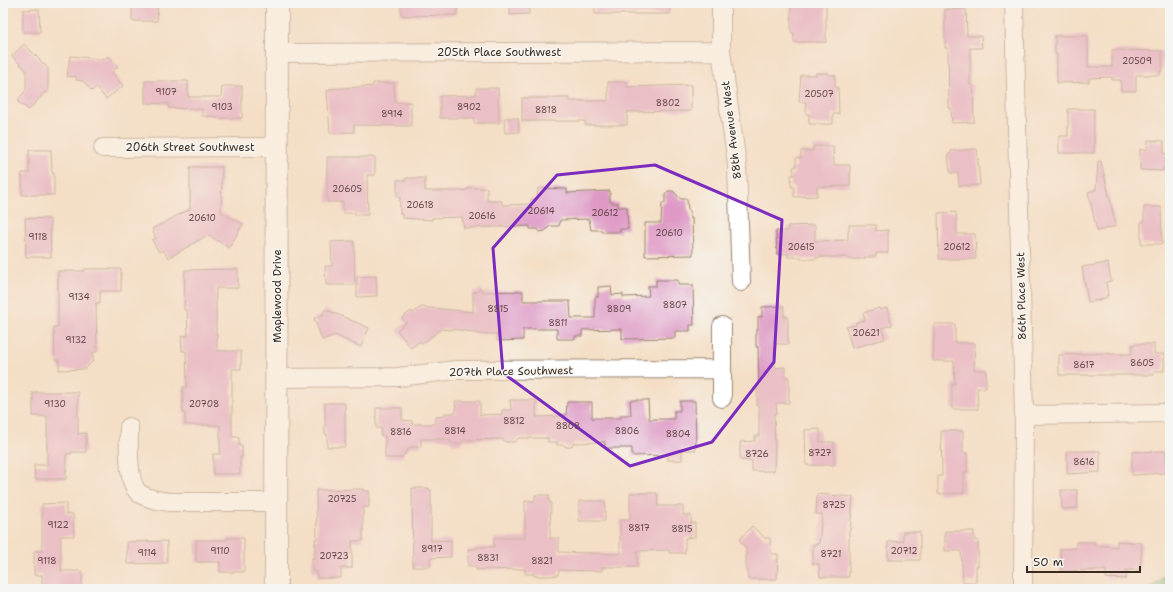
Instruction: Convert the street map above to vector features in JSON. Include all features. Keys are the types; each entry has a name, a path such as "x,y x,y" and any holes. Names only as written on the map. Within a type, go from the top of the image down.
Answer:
{"street":[{"name":"Maplewood Drive","path":"276,589 277,3"},
{"name":"88th Avenue West","path":"721,3 721,51 737,164 741,282"},
{"name":"86th Place West","path":"1014,3 1024,415 1023,589"},
{"name":"205th Place Southwest","path":"277,53 721,51"},
{"name":"206th Street Southwest","path":"102,148 277,147"},
{"path":"722,326 722,398"},
{"name":"207th Place Southwest","path":"277,378 398,378 456,370 722,369"},
{"path":"1024,415 1170,413"},
{"path":"129,427 129,455 132,477 139,493 154,500 170,502 276,502"}],"highlighted area":[{"path":"655,165 782,220 774,362 712,442 630,466 503,373 493,248 557,175"}],"green space":[{"path":"1170,571 1170,589 1148,589"}],"building":[{"path":"132,3 158,3 157,21 132,21"},
{"path":"401,3 457,3 457,15 405,16 401,15"},
{"path":"510,3 529,3 529,14 510,15"},
{"path":"595,3 670,3 670,14 595,14"},
{"path":"791,3 826,3 826,42 794,42 794,34 791,32"},
{"path":"39,9 40,32 23,32 23,10"},
{"path":"945,9 966,9 967,36 981,36 982,48 970,48 970,85 973,85 974,122 952,123 951,108 949,108 948,48 945,48"},
{"path":"1055,36 1088,36 1088,67 1112,67 1112,50 1162,51 1162,71 1160,71 1160,75 1136,75 1136,91 1121,91 1121,80 1112,80 1112,77 1089,78 1089,82 1057,83 1057,54 1055,54"},
{"path":"24,44 48,68 48,92 44,93 29,110 17,101 26,90 26,70 12,56"},
{"path":"70,56 102,60 109,56 118,67 112,72 123,86 106,99 96,87 92,91 83,81 76,80 77,77 67,76"},
{"path":"816,73 828,73 828,75 835,75 835,87 838,87 839,114 833,114 833,124 809,124 809,114 806,114 806,102 799,102 801,75 816,75"},
{"path":"145,81 188,81 188,97 221,97 222,86 242,86 242,118 216,118 216,116 202,116 202,109 168,108 168,104 145,103"},
{"path":"608,82 627,82 627,87 691,85 691,111 627,112 627,125 585,125 585,121 522,121 522,98 569,98 569,101 608,101"},
{"path":"373,83 394,83 395,103 411,102 411,126 354,125 354,132 330,133 327,91 330,90 329,89 373,86"},
{"path":"476,88 498,88 499,123 474,123 474,118 440,118 440,96 476,95"},
{"path":"1068,109 1094,109 1094,153 1059,153 1059,136 1068,136"},
{"path":"504,118 518,118 519,132 505,133"},
{"path":"1148,140 1164,141 1164,154 1170,155 1170,168 1163,168 1163,171 1140,170 1140,149 1147,150"},
{"path":"813,146 833,146 834,165 850,165 850,186 817,187 817,196 794,197 794,187 791,187 791,175 794,175 793,167 796,167 796,158 801,158 801,151 813,151"},
{"path":"977,149 980,185 959,186 958,173 950,173 948,154 951,154 951,151"},
{"path":"29,150 51,150 52,173 54,173 54,195 22,195 22,173 29,173"},
{"path":"327,157 375,157 375,175 367,175 368,215 343,213 343,202 327,202"},
{"path":"1098,161 1101,161 1116,226 1097,231 1088,192 1096,190"},
{"path":"190,167 222,167 221,212 243,224 229,248 208,235 168,258 163,250 159,252 152,240 156,238 152,229 190,209"},
{"path":"406,178 425,178 425,191 459,191 468,190 468,188 487,188 487,201 502,201 502,205 531,204 531,199 537,199 538,188 567,189 567,193 610,191 611,203 618,203 618,207 627,207 628,229 620,229 620,232 602,232 602,230 591,230 589,219 560,220 559,226 550,226 545,231 540,232 538,229 530,229 530,226 464,228 462,217 432,218 432,220 402,218 402,214 400,214 400,197 397,197 397,180 406,180"},
{"path":"668,191 673,191 681,199 687,199 690,218 692,218 693,255 645,256 645,223 661,223 662,203 665,203 665,195"},
{"path":"1144,207 1161,207 1162,244 1141,244 1141,222 1144,222"},
{"path":"956,212 957,234 975,234 976,259 939,259 938,213"},
{"path":"25,218 50,219 51,257 26,257"},
{"path":"815,225 815,241 848,240 849,225 876,225 876,231 888,230 888,253 876,253 876,257 864,257 864,259 847,259 847,257 817,257 817,259 801,259 801,257 788,257 788,254 777,254 776,231 788,231 788,226"},
{"path":"354,241 355,285 326,285 325,266 332,266 331,242"},
{"path":"1108,263 1111,281 1106,282 1108,296 1100,300 1088,302 1082,267"},
{"path":"84,269 121,269 121,291 100,291 100,303 96,303 97,352 93,352 93,361 85,369 59,370 59,360 55,360 54,327 58,327 58,271 84,271"},
{"path":"238,269 238,288 216,288 216,334 217,351 241,351 241,369 232,369 232,437 239,437 239,446 242,446 242,457 240,457 240,474 213,474 213,454 220,454 220,425 185,425 185,413 183,413 183,387 187,387 186,351 182,351 181,336 188,336 187,310 184,310 185,270"},
{"path":"376,276 377,296 357,297 357,277"},
{"path":"656,280 678,280 678,285 693,285 694,325 690,325 690,331 675,331 675,338 622,339 622,329 582,330 582,336 575,336 575,339 557,339 557,329 523,329 523,340 497,341 497,334 478,334 451,329 441,329 422,344 420,341 411,348 397,330 406,323 402,318 411,311 413,313 421,307 473,312 473,292 477,292 480,288 483,292 523,291 523,301 570,301 571,318 595,318 595,297 598,297 598,287 611,286 612,295 623,294 623,297 649,296 648,286 656,286"},
{"path":"784,306 784,317 788,317 788,344 775,344 775,368 785,367 785,377 789,377 789,403 776,403 777,414 774,414 774,471 752,471 752,461 740,460 740,442 755,441 755,436 759,436 759,406 757,406 757,389 759,389 758,347 756,347 758,317 762,317 762,307"},
{"path":"879,308 880,310 887,308 892,325 882,328 885,339 852,348 846,327 856,325 856,322 865,320 863,313"},
{"path":"325,309 369,328 361,347 335,335 322,340 314,318 323,315"},
{"path":"934,324 955,324 955,343 975,343 974,370 986,370 986,388 977,388 978,409 952,409 952,384 955,384 954,361 933,361"},
{"path":"1154,344 1154,354 1164,354 1164,371 1154,371 1154,375 1059,375 1059,355 1109,353 1132,354 1132,345"},
{"path":"33,392 78,392 78,434 86,433 86,452 71,452 71,454 66,454 66,479 35,479 34,465 47,465 47,416 33,416"},
{"path":"510,400 536,400 536,417 566,415 567,402 592,402 592,418 621,418 621,415 631,415 630,400 648,400 649,419 674,419 674,411 680,411 680,401 695,401 696,450 682,450 682,460 668,460 668,455 632,456 632,448 605,448 605,442 574,443 571,447 566,447 564,445 557,445 557,442 548,442 548,438 519,438 514,442 506,442 502,439 464,440 460,444 454,444 445,439 421,439 421,447 410,447 401,458 385,458 385,436 381,436 381,428 376,428 376,408 402,408 402,420 412,421 412,424 435,424 435,417 445,416 445,413 456,413 455,401 480,401 480,415 502,414 502,410 511,410"},
{"path":"325,403 345,403 345,447 327,447 327,434 325,434"},
{"path":"820,429 820,442 834,442 834,465 806,465 805,430"},
{"path":"941,431 963,431 963,453 967,453 967,472 964,472 964,493 938,494 938,476 942,476"},
{"path":"1067,451 1100,451 1100,472 1067,474"},
{"path":"1166,451 1166,473 1132,475 1132,452"},
{"path":"412,488 429,488 429,490 431,490 431,541 451,540 451,557 430,558 430,567 413,567"},
{"path":"363,489 363,491 369,491 369,507 363,507 363,541 352,541 352,568 341,568 341,578 317,578 317,571 312,571 312,558 315,558 315,539 317,539 316,490"},
{"path":"1061,490 1077,490 1078,508 1062,509"},
{"path":"630,493 657,493 658,506 683,506 683,515 691,515 691,523 695,523 695,537 685,538 685,553 669,553 669,550 637,551 638,567 602,567 602,571 559,570 558,575 550,576 534,576 534,574 525,574 525,569 476,570 476,566 468,566 468,549 476,549 476,547 494,547 494,538 525,538 525,501 535,501 535,495 549,495 549,502 551,502 550,538 559,538 559,552 620,554 620,520 630,520"},
{"path":"817,494 853,497 849,530 849,577 820,577 819,564 813,564 813,544 819,544 822,514 816,514"},
{"path":"579,501 605,501 605,521 579,521"},
{"path":"66,503 66,514 73,514 74,536 61,536 61,571 82,571 82,589 42,589 42,575 34,575 34,551 42,551 42,504"},
{"path":"752,526 765,538 770,538 771,554 778,554 777,579 748,579 748,571 746,571 746,548 739,540"},
{"path":"945,531 974,531 974,540 978,540 978,566 976,566 976,582 963,582 961,551 945,551"},
{"path":"903,532 920,532 920,560 888,560 888,542 903,541"},
{"path":"227,538 244,538 244,572 220,572 220,562 196,562 196,540 227,540"},
{"path":"167,541 167,563 127,564 127,542"},
{"path":"1117,541 1142,543 1140,570 1126,570 1126,579 1106,578 1106,570 1061,571 1060,549 1076,548 1076,542 1094,542 1094,545 1117,547"}]}
